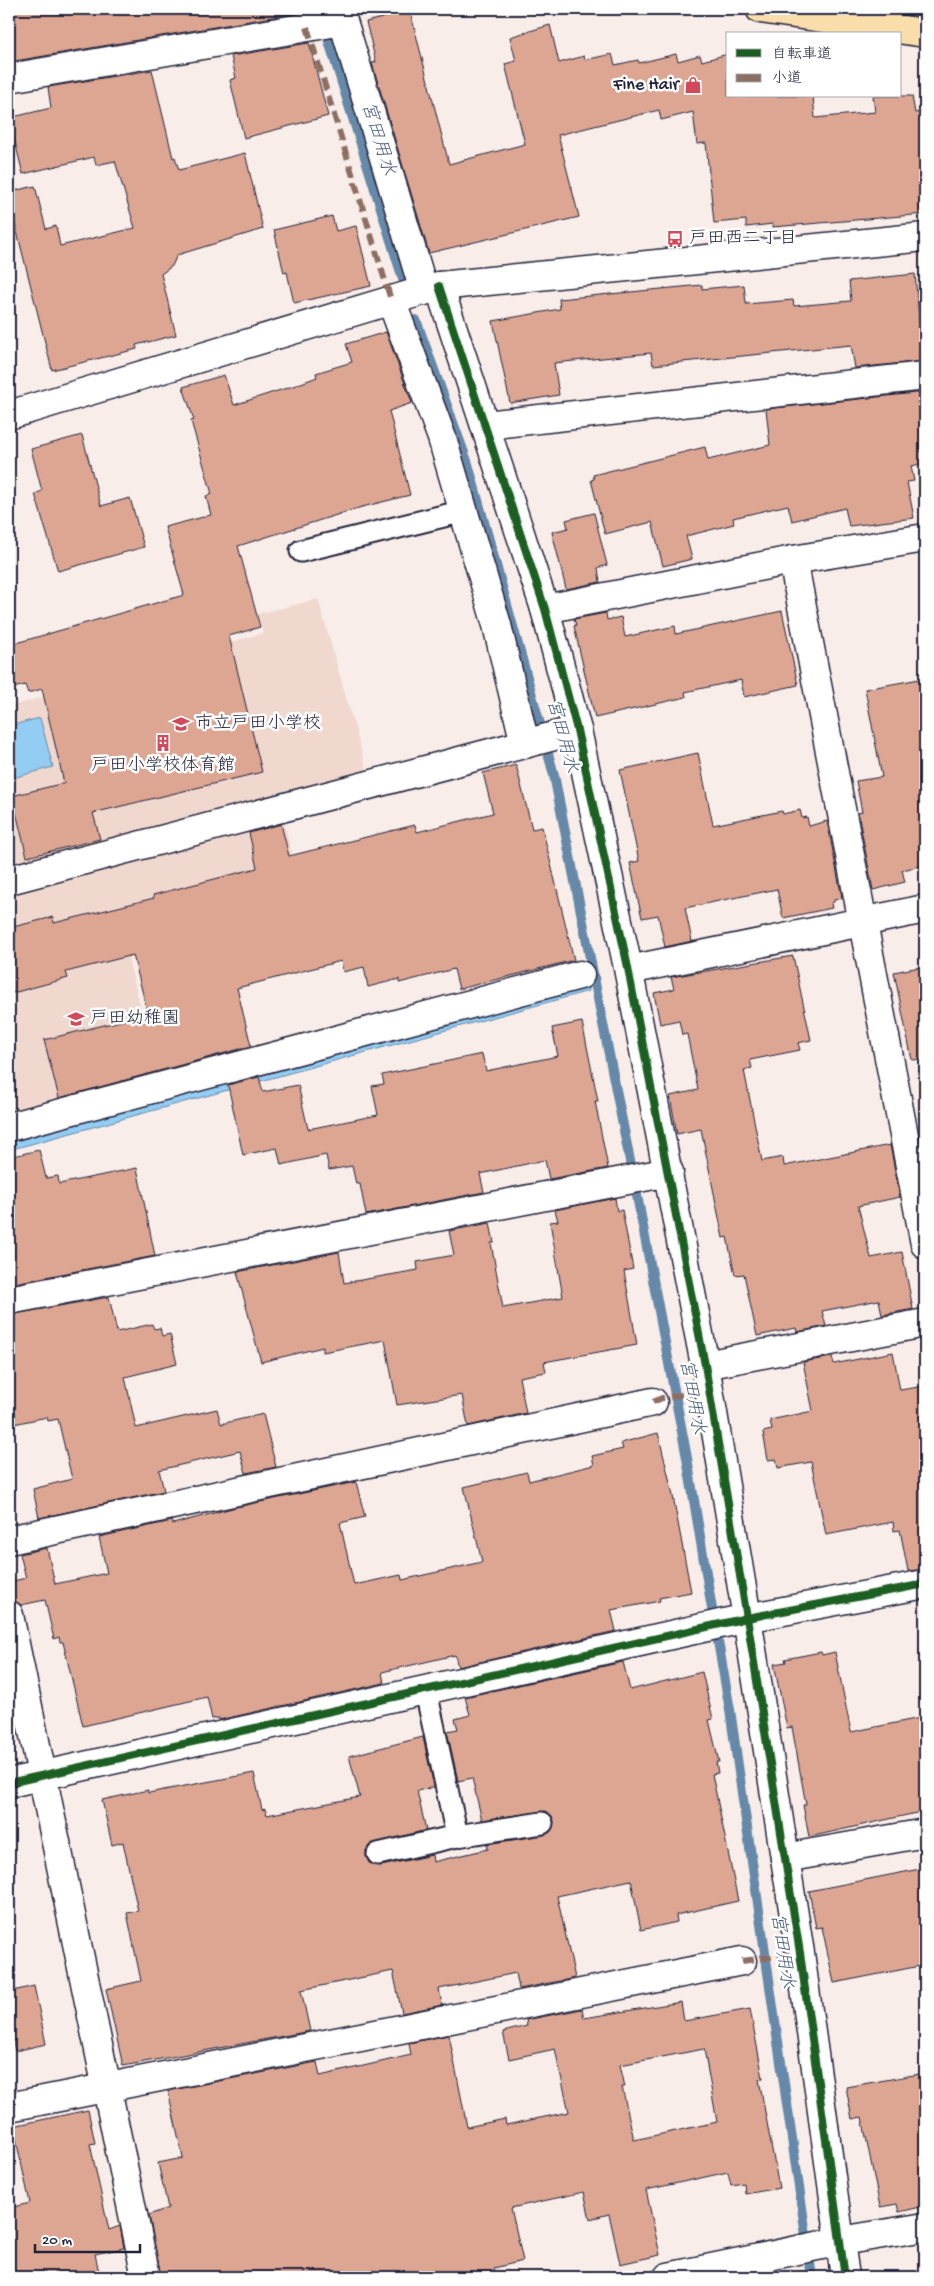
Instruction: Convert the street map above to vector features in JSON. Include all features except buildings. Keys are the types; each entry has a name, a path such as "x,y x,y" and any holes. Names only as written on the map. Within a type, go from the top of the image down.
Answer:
{"main road":[{"path":"760,9 925,33"}],"street":[{"path":"9,78 343,21 432,288 485,425 545,609 577,730 629,970 705,1366 748,1618 785,1858 833,2243 845,2277"},
{"path":"9,415 432,288 925,237"},
{"path":"390,300 442,438 497,625 535,741"},
{"path":"485,425 925,376"},
{"path":"545,609 793,560 925,538"},
{"path":"793,560 925,1244"},
{"path":"9,880 577,730"},
{"path":"629,970 925,908"},
{"path":"9,1127 580,975"},
{"path":"9,1300 669,1172"},
{"path":"705,1366 925,1323"},
{"path":"9,1540 653,1402"},
{"path":"9,1783 748,1618 925,1584"},
{"path":"9,1615 146,2277"},
{"path":"785,1858 925,1832"},
{"path":"9,2107 742,1961"},
{"path":"668,2277 797,2250 925,2227"}],"lane":[{"path":"301,551 464,511"},
{"path":"426,1691 458,1836"},
{"path":"378,1854 458,1836 542,1823"}],"shaded area":[{"name":"市立戸田小学校","path":"318,599 368,774 9,868 9,707 263,633 258,614"},
{"name":"戸田幼稚園","path":"283,819 307,912 128,958 159,1079 9,1119 9,889"}],"water":[{"path":"40,718 53,767 9,779 9,726"},
{"path":"589,983 589,991 9,1150 9,1143"}],"waterway":[{"name":"宮田用水","path":"319,9 403,279"},
{"name":"宮田用水","path":"416,320 468,464 554,775 632,1171"},
{"name":"宮田用水","path":"635,1185 687,1458 713,1615"},
{"name":"宮田用水","path":"716,1630 730,1710 812,2277"}],"marked path":[{"path":"307,27 391,300"},
{"path":"653,1402 662,1398 709,1391"},
{"path":"742,1961 800,1953"}],"cycle path":[{"path":"439,286 545,609 577,730 627,963 705,1365 747,1618 800,1953 845,2277"},
{"path":"9,1783 747,1618 925,1584"}],"place":[{"name":"Fine Hair","path":"693,85"},
{"name":"戸田西二丁目","path":"675,239"},
{"name":"市立戸田小学校","path":"181,724"},
{"name":"戸田小学校体育館","path":"163,743"},
{"name":"戸田幼稚園","path":"76,1019"}]}
